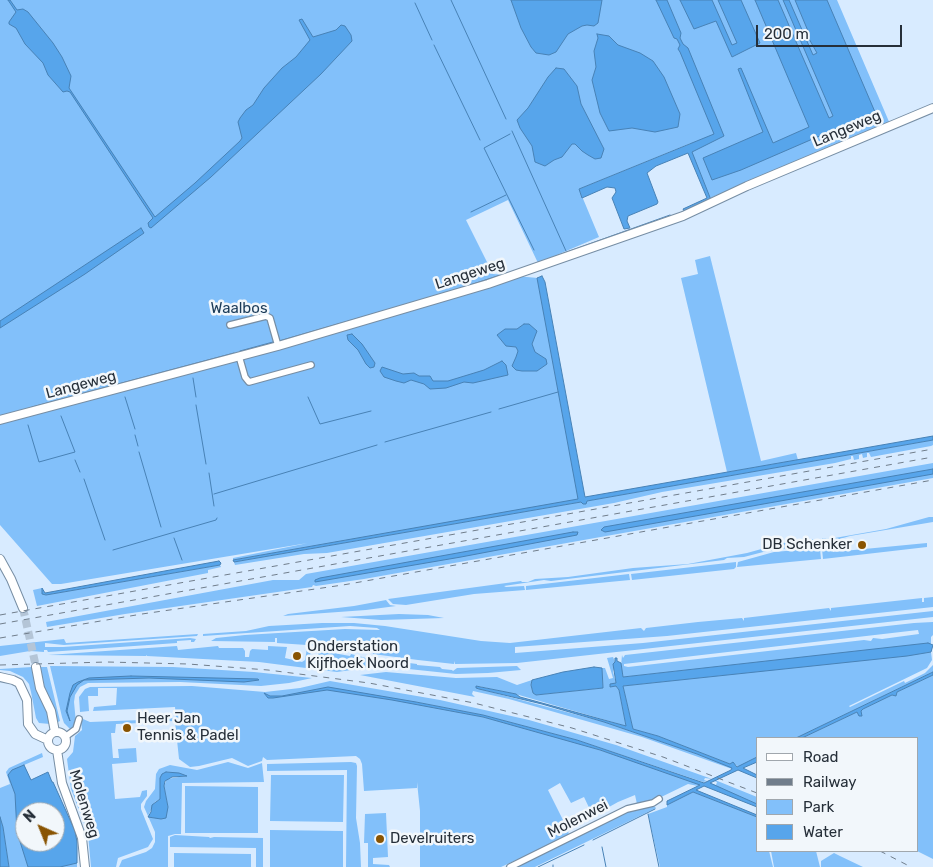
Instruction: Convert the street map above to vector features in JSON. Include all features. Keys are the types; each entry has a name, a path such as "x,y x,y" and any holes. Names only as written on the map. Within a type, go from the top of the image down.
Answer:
{"main road":[{"name":"Langeweg","path":"0,420 278,346 488,284 683,216 747,186 933,108"},
{"path":"0,559 23,608"},
{"path":"36,667 40,688 52,711 55,732"},
{"path":"0,677 13,680 22,688 27,700 28,724 35,734 48,740"},
{"path":"61,732 65,737 65,746 58,750 50,747 48,740 50,734 61,732"},
{"name":"Molenweg","path":"58,750 62,783 82,838 85,867"}],"street":[{"path":"230,325 266,316 270,318 278,346"},
{"path":"240,356 248,382 311,366"},
{"path":"65,737 76,729 79,719"},
{"name":"Molenwei","path":"510,867 627,809 653,803 659,799"}],"green space":[{"name":"Waalbos","path":"0,0 837,0 890,124 710,198 691,152 691,143 579,189 599,237 538,263 508,200 466,220 493,274 538,278 581,500 233,560 233,558 308,543 52,584 0,525"},
{"path":"710,256 761,461 796,453 798,460 727,472 681,278 698,274 695,260"},
{"path":"933,440 933,445 931,446 871,457 867,453 867,457 863,458 862,454 859,455 859,459 854,460 853,456 851,456 851,459 835,463 662,492 614,503 327,553 304,554 235,565 234,562 581,502 585,504 587,501"},
{"path":"933,463 933,478 364,579 313,585 312,587 47,627 46,622 273,580 299,580 306,574"},
{"path":"933,517 933,522 850,536 822,544 822,538 829,539 886,529"},
{"path":"813,539 813,545 767,551 744,557 727,558 724,560 551,581 544,580 504,586 524,586 525,590 474,594 406,605 393,604 388,599 521,581 528,582 535,579 688,564 747,553 783,543"},
{"path":"927,543 927,547 823,559 822,549 832,548 833,552"},
{"path":"820,549 821,559 737,567 738,562 774,552"},
{"path":"736,562 734,569 632,580 631,574"},
{"path":"220,565 221,567 208,570 208,573 37,606 33,590 42,588 42,594 46,595"},
{"path":"629,574 630,580 526,590 526,586"},
{"path":"933,597 933,607 667,636 515,647 515,653 643,643 933,611 933,617 517,663 455,664 455,661 454,664 373,654 372,650 371,653 277,643 277,638 275,638 275,642 211,641 216,638 245,635 345,629 380,630 377,628 350,626 203,636 203,634 246,631 269,626 354,623 481,641 510,643 641,628 644,631 646,628 698,622 742,618 744,621 744,618 829,608 831,611 831,608 922,598 922,602 924,602 924,598"},
{"path":"386,600 390,605 396,606 283,616 288,614"},
{"path":"399,614 428,615 444,618 381,620 341,617"},
{"path":"933,622 931,644 623,677 621,666 622,655 623,658 625,655","holes":["918,630 919,634 882,639 873,638 871,641 864,640 624,666 624,664"]},
{"path":"198,634 197,636 64,645 45,643 45,647 63,647 196,639 194,642 191,642 191,640 177,641 177,643 48,652 47,650 44,650 44,652 30,651 0,656 0,646 64,639 66,643"},
{"path":"177,646 178,650 218,646 219,648 243,648 245,657 249,657 252,649 268,650 268,646 287,647 285,658 302,662 305,660 307,648 311,649 310,657 312,661 313,658 323,659 323,655 318,655 319,650 385,660 384,664 386,665 386,660 440,667 453,671 457,668 517,666 521,670 456,674 380,666 337,672 259,662 147,655 48,655"},
{"path":"931,652 932,660 927,668 850,707 925,673 933,665 933,672 798,737 756,737 756,758 739,767 733,763 730,764 658,736 633,729 623,686"},
{"path":"613,657 615,662 613,672 616,683 611,687 616,686 619,690 626,726 519,695 478,686 476,688 604,722 697,754 732,769 642,737 509,699 473,691 472,694 475,697 360,675 386,672 456,678 497,677 517,685 532,680 533,693 537,695 603,688 602,668 605,668 609,679 613,678 607,658"},
{"path":"50,666 173,667 312,678 261,686 180,682 88,683 80,687 75,695 76,723 72,731 64,723"},
{"path":"32,667 35,686 49,712 50,724 39,723 36,718 29,684 23,677 10,671 0,670"},
{"path":"39,667 47,667 60,721 58,722 54,707 43,688"},
{"path":"933,675 933,859 918,852 918,737 804,737 857,712 861,715 863,709 892,695 896,696 897,692"},
{"path":"330,681 440,700 529,720 616,745 712,779 705,778 704,780 707,781 703,782 577,740 483,715 416,702 416,704 483,717 568,740 701,785 688,784 655,800 637,804 635,795 593,816 584,797 571,803 560,783 548,790 568,830 569,836 501,867 420,867 420,811 417,782 417,788 364,791 362,764 356,756 267,760 263,757 262,761 248,766 232,758 190,767 179,759 175,721 146,722 146,719 176,718 175,707 93,711 94,707 116,705 117,688 98,688 98,696 88,696 89,711 80,712 79,697 85,689 90,687 192,686 265,692 300,688"},
{"path":"83,719 90,722 141,720 141,723 116,724 115,733 111,733 113,758 119,758 118,749 136,748 137,762 112,764 115,799 140,797 142,791 147,790 147,796 141,804 141,809 153,839 148,847 118,858 116,867 91,867 88,834 71,789 67,759 73,752 75,736 82,730 81,721"},
{"path":"42,753 43,757 24,765 31,780 27,802 15,802 15,852 65,852 65,836 75,831 77,867 9,867 0,817 0,788 10,784 6,772 9,768"},
{"path":"228,762 248,768 262,763 264,782 182,783 181,834 168,836 168,867 119,867 122,860 146,852 152,848 155,842 155,832 144,807 155,789 156,774 159,769 170,765 197,770","holes":["166,772 185,776 167,779 164,786 168,807 148,816 155,802 160,799"]},
{"path":"356,763 357,766 356,818 361,867 346,867 347,770 267,771 267,764"},
{"path":"271,775 344,775 343,822 270,821"},
{"path":"715,780 756,797 756,804 710,785 710,783 716,785 717,782"},
{"path":"185,786 258,787 258,833 185,833"},
{"path":"693,792 756,817 756,852 769,852 773,867 660,867 648,814 667,807 667,805"},
{"path":"654,806 656,808 535,867 516,867 633,808"},
{"name":"Develruiters","path":"386,813 388,857 373,858 373,864 389,865 390,867 368,867 368,843 364,843 365,814"},
{"path":"270,830 343,831 343,867 270,867"},
{"path":"175,835 210,838 263,838 263,867 256,867 256,848 170,847 170,837"},
{"path":"771,852 816,852 820,867 774,867"},
{"path":"174,853 251,854 251,867 174,867"},
{"path":"834,853 863,867 821,867 821,861"}],"water":[{"path":"8,0 17,10 23,9 28,12 53,43 71,76 69,88 155,217 240,141 242,138 238,122 240,118 253,105 264,88 282,68 296,57 310,40 299,20 302,19 313,37 336,30 341,25 345,26 351,35 352,41 321,74 211,177 151,228 148,223 153,218 70,92 63,92 48,75 43,63 25,44 16,28 9,24 16,12"},
{"path":"511,0 602,0 598,23 594,26 582,26 568,34 556,52 549,55 536,53 531,47 521,28"},
{"path":"656,0 667,0 681,33 680,38 688,48 724,136 692,152 711,200 684,211 683,209 707,198 688,153 656,166 647,173 658,202 628,216 627,221 630,228 624,229 612,198 616,192 615,188 607,187 582,198 579,189 714,134 678,49 680,45 677,39 674,38"},
{"path":"680,0 712,0 732,45 737,43 718,0 741,0 760,43 732,57 716,21 694,29"},
{"path":"755,0 778,0 829,118 833,116 783,0 789,0 813,55 817,53 808,37 808,31 795,0 827,0 875,112 741,170 712,180 703,158 763,132 738,69 741,68 773,143 809,127"},
{"path":"597,34 609,36 618,45 640,53 653,61 664,77 680,114 678,127 655,132 632,128 609,131 600,113 592,80 596,67 594,51 598,38"},
{"path":"556,68 564,69 577,86 581,104 604,149 601,158 595,159 575,144 572,144 562,157 545,166 535,162 532,146 517,120 528,108"},
{"path":"141,228 144,233 85,274 0,328 0,321"},
{"path":"542,276 545,282 585,497 933,436 933,440 587,501 586,504 581,502 234,562 233,560 578,499 537,278"},
{"path":"524,324 529,324 537,331 532,344 535,352 546,359 547,364 537,371 516,370 512,366 518,351 516,347 506,346 497,335 505,329 517,329"},
{"path":"352,334 362,344 375,363 374,367 370,368 366,364 358,350 348,340 347,335"},
{"path":"502,361 506,365 508,375 473,383 464,382 446,388 430,389 424,384 411,380 404,383 396,381 384,377 380,371 382,367 403,374 414,373 419,376 430,376 433,381 448,381 484,370"},
{"path":"933,469 933,474 605,532 601,530 604,527"},
{"path":"578,532 577,535 315,582 315,580 320,578"},
{"path":"219,561 220,565 46,595 42,594 42,588 45,593"},
{"path":"928,643 933,645 931,652 907,656 623,686 633,729 658,736 730,764 733,762 737,767 756,758 756,762 743,768 756,774 756,778 738,770 710,783 756,804 756,807 704,786 696,790 756,815 756,817 693,792 667,805 667,801 700,785 600,750 483,717 327,690 273,698 268,698 264,693 270,696 282,696 328,687 483,715 577,740 704,783 731,770 732,768 697,754 604,722 476,688 476,686 516,694 520,697 626,726 619,690 616,686 610,687 610,684 616,683 613,664 615,658 621,663 623,677"},
{"path":"594,667 602,668 603,688 536,695 533,693 532,680"},
{"path":"933,672 933,675 897,692 896,696 892,695 863,709 861,711 862,716 859,716 857,712 804,737 798,737"},
{"path":"131,676 259,680 244,682 149,678 84,680 77,685 70,697 67,711 70,721 66,711 73,685 78,682 89,678"},
{"path":"24,765 31,780 48,772 62,802 15,802 15,794 8,775 12,770"},
{"path":"166,772 187,776 172,777 165,781 164,786 168,807 166,818 148,817 152,805 160,799 160,778"},
{"path":"65,809 75,831 77,863 60,867 28,867 23,852 65,852"},
{"path":"0,817 3,827 9,867 0,867"}],"waterway":[{"path":"451,0 506,119"},
{"path":"415,3 432,40"},
{"path":"434,45 480,140"},
{"path":"512,131 566,251"},
{"path":"510,134 484,148 534,250"},
{"path":"471,212 506,195"},
{"path":"553,257 670,215"},
{"path":"442,294 507,273"},
{"path":"279,341 390,309"},
{"path":"240,351 273,342"},
{"path":"32,407 234,353"},
{"path":"193,378 196,397"},
{"path":"499,409 558,392"},
{"path":"125,397 135,429"},
{"path":"308,397 320,424 371,411"},
{"path":"196,405 206,464"},
{"path":"385,442 491,412"},
{"path":"28,425 39,462 75,452 61,416"},
{"path":"135,435 138,446"},
{"path":"214,494 377,445"},
{"path":"139,452 161,527"},
{"path":"75,460 80,472"},
{"path":"209,473 214,506"},
{"path":"84,479 105,540"},
{"path":"113,550 216,520 217,518"},
{"path":"174,538 182,560"},
{"path":"593,840 655,809"},
{"path":"648,814 659,867"},
{"path":"538,867 584,845"},
{"path":"602,847 606,867"}],"tunnel":[{"path":"23,608 36,667"}],"railway":[{"path":"0,615 933,449"},
{"path":"0,624 933,457"},
{"path":"0,638 142,614 343,585 933,480"},
{"path":"0,665 107,662 188,664 268,670 369,683 474,703 572,728 663,757 756,793"},
{"path":"882,852 911,867"}],"place":[{"name":"DB Schenker","path":"862,545"},
{"name":"Onderstation Kijfhoek Noord","path":"297,656"},
{"name":"Heer Jan Tennis & Padel","path":"127,728"},
{"name":"Develruiters","path":"380,839"}]}
